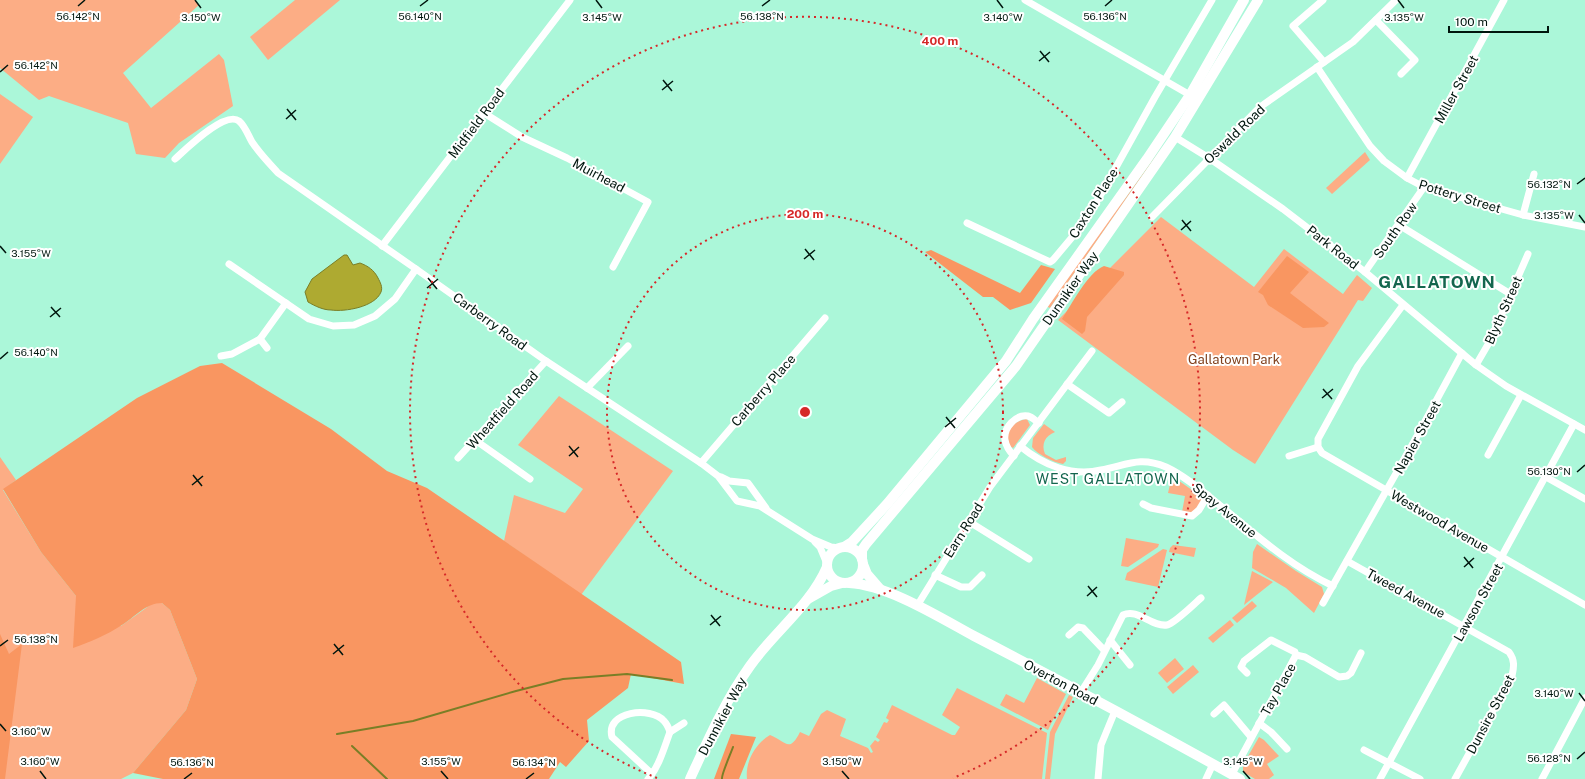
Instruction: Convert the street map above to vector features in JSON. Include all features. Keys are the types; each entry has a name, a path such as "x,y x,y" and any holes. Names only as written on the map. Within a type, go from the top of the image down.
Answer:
{"main road":[{"name":"Dunnikier Way","path":"842,548 852,542 887,504 1006,361 1033,319 1190,95 1244,0"},
{"name":"Dunnikier Way","path":"862,561 862,550 866,544 1016,366 1175,137 1258,0"},
{"path":"1190,95 1194,95 1200,90 1220,64"},
{"path":"1146,159 1167,136 1171,135 1175,137"},
{"path":"842,548 855,550 862,561 861,573 846,583 832,578 827,566 830,554 842,548"},
{"name":"Overton Road","path":"862,561 867,574 880,589"},
{"name":"Dunnikier Way","path":"690,779 724,707 750,666 772,637 806,601 822,578 827,566"},
{"name":"Dunnikier Way","path":"806,601 831,586 846,583"},
{"name":"Overton Road","path":"846,583 880,589 917,606 1081,692 1236,777"}],"street":[{"name":"Midfield Road","path":"382,246 570,0"},
{"path":"1165,81 1212,0"},
{"path":"1322,0 1293,26 1324,62"},
{"name":"Oswald Road","path":"1152,217 1260,108 1353,42 1396,0"},
{"name":"Miller Street","path":"1407,178 1504,0"},
{"path":"1028,1 1190,95"},
{"path":"1376,20 1415,60 1401,74"},
{"name":"Pottery Street","path":"1317,67 1370,146 1384,161 1407,178 1424,188 1523,215 1585,227"},
{"name":"Caxton Place","path":"967,224 1050,262 1053,260 1079,229 1100,196 1165,81"},
{"name":"Muirhead","path":"484,114 522,137 567,158 648,202 613,267"},
{"name":"Carberry Road","path":"175,159 202,134 222,122 230,118 239,121 263,157 278,173 546,362 701,463 718,476 739,502 747,502 769,511 812,540 820,547 827,566"},
{"name":"Park Road","path":"1175,137 1209,158 1283,209 1365,272 1476,365 1521,395 1585,430"},
{"path":"1523,215 1534,174"},
{"name":"South Row","path":"1365,272 1424,188"},
{"path":"1399,225 1512,295"},
{"name":"Blyth Street","path":"1476,365 1490,342 1512,295 1528,254"},
{"path":"229,264 309,319 333,326 354,325 375,316 395,299 416,269"},
{"path":"221,356 232,354 260,339 286,303"},
{"path":"1289,456 1318,447 1318,439 1342,391 1358,366 1403,305"},
{"name":"Carberry Place","path":"701,463 825,318"},
{"path":"260,339 267,348"},
{"path":"587,388 628,346"},
{"name":"Earn Road","path":"917,606 992,483 1039,423 1092,351"},
{"name":"Napier Street","path":"1323,603 1462,353"},
{"name":"Wheatfield Road","path":"458,458 546,362"},
{"path":"1067,384 1109,413 1122,402"},
{"path":"1488,455 1521,395"},
{"path":"1014,456 1006,446 1004,438 1009,425 1022,417 1029,416 1039,423"},
{"name":"Lawson Street","path":"1380,779 1465,626 1574,424"},
{"path":"475,440 530,479"},
{"name":"Spay Avenue","path":"1020,446 1050,464 1069,471 1082,473 1101,470 1128,462 1145,461 1156,464 1189,481 1277,552 1333,586"},
{"name":"Westwood Avenue","path":"1318,447 1322,453 1585,605"},
{"name":"Carberry Road","path":"718,476 739,483 748,483 753,492 769,511"},
{"path":"1546,477 1585,499"},
{"path":"733,496 733,489 739,483"},
{"path":"747,502 752,498 753,492"},
{"path":"1143,504 1151,508 1192,516 1199,510 1208,495"},
{"path":"968,521 1029,559"},
{"name":"Carberry Road","path":"812,540 831,547 842,548"},
{"name":"Tweed Avenue","path":"1347,561 1465,626"},
{"path":"935,575 961,587 970,587 982,575"},
{"path":"1081,692 1098,665 1104,650 1123,615 1130,614 1144,617 1157,625 1168,625 1201,598"},
{"name":"Dunsire Street","path":"1455,779 1512,676 1514,667 1513,657 1509,652 1465,626"},
{"path":"1068,635 1078,627 1083,628 1104,650"},
{"path":"1110,640 1130,665"},
{"path":"1247,674 1241,667 1244,661 1271,640 1295,652 1296,655 1305,657 1339,676 1347,676 1351,673 1361,653"},
{"name":"Tay Place","path":"1236,777 1251,737 1296,655"},
{"path":"1542,779 1585,698"},
{"path":"1214,714 1224,705 1251,737"},
{"path":"1098,779 1101,745 1115,711"},
{"path":"670,732 665,722 660,717 634,712 627,714 616,722 611,732 612,737 617,743 650,777 670,732 684,723"},
{"name":"Tay Place","path":"1259,723 1271,732 1287,749"},
{"path":"1364,750 1420,779"},
{"path":"1206,779 1213,764"}],"green space":[{"path":"0,0 195,0 199,5 123,73 151,108 219,54 224,60 233,106 179,143 165,158 136,154 128,123 49,96 39,100 0,68"},
{"path":"295,0 340,0 268,60 250,37"},
{"path":"0,94 33,117 0,164"},
{"path":"1163,146 1050,308 1046,306 1104,223 1124,200"},
{"path":"1365,152 1370,160 1332,194 1326,188"},
{"name":"Gallatown Park","path":"1161,217 1254,287 1284,249 1343,294 1357,275 1372,288 1363,301 1358,300 1255,464 1233,450 1058,320"},
{"path":"559,396 673,471 581,595 504,541 514,495 565,513 583,489 518,445"},
{"path":"1027,419 1030,425 1013,448 1010,446 1008,441 1009,432 1013,425 1017,422"},
{"path":"1044,424 1055,432 1046,438 1043,447 1045,454 1056,460 1066,457 1066,461 1063,464 1046,458 1032,447 1033,438"},
{"path":"0,457 16,480 3,490 41,552 76,596 76,613 121,626 153,603 162,603 170,610 197,679 186,710 133,773 121,779 0,779"},
{"path":"1172,476 1202,497 1202,502 1192,513 1182,512 1185,496 1168,493"},
{"path":"1126,538 1159,544 1158,547 1128,567 1121,566"},
{"path":"1257,544 1322,587 1324,594 1314,613 1286,588 1252,568 1253,552"},
{"path":"1173,545 1196,548 1194,557 1169,552"},
{"path":"1163,549 1167,550 1158,587 1125,580 1127,573"},
{"path":"1252,571 1273,582 1244,605"},
{"path":"1252,601 1257,606 1237,623 1232,618"},
{"path":"1230,620 1234,625 1213,643 1208,638"},
{"path":"1175,658 1184,669 1167,683 1158,673"},
{"path":"1193,665 1199,672 1173,694 1167,687"},
{"path":"1037,678 1066,694 1048,730 1000,705 1006,694 1024,703"},
{"path":"957,688 1047,733 1042,779 747,779 749,760 760,743 770,735 787,744 793,743 800,732 809,736 821,714 827,710 846,719 840,736 868,748 871,753 873,752 870,746 875,740 878,742 880,740 876,737 884,722 887,723 889,720 886,718 892,705 952,735 955,735 960,727 942,715"},
{"path":"1069,695 1073,697 1055,734 1050,779 1045,779 1050,732"},
{"path":"1259,737 1264,740 1279,756 1267,764 1274,775 1269,779 1255,779 1243,772 1243,765"}],"shaded area":[{"path":"931,250 1020,293 1041,265 1055,269 1031,303 1010,310 993,297 983,297 925,252"},
{"path":"344,255 347,255 353,265 360,263 375,273 382,290 378,297 366,305 344,310 325,309 308,302 305,292 312,279"},
{"path":"1287,256 1309,272 1290,293 1329,323 1324,327 1303,328 1268,305 1263,295 1258,292"},
{"path":"1104,266 1124,272 1124,275 1087,317 1085,331 1082,334 1062,319 1086,281 1098,269"},
{"path":"222,363 331,429 387,471 427,488 681,662 684,684 631,674 628,688 587,720 589,741 566,767 560,762 549,779 163,779 133,773 186,710 197,679 170,610 162,603 151,605 110,632 73,648 76,596 41,552 3,489 137,398 200,366"},
{"path":"0,634 9,654 22,644 5,779 0,779"},
{"path":"731,734 756,737 739,779 714,779"}],"waterway":[{"path":"337,734 413,721 563,679 627,674 672,680"},
{"path":"352,746 387,779"},
{"path":"722,779 733,747"}],"district":[{"name":"GALLATOWN","path":"1437,282"},
{"name":"WEST GALLATOWN","path":"1108,479"}]}
